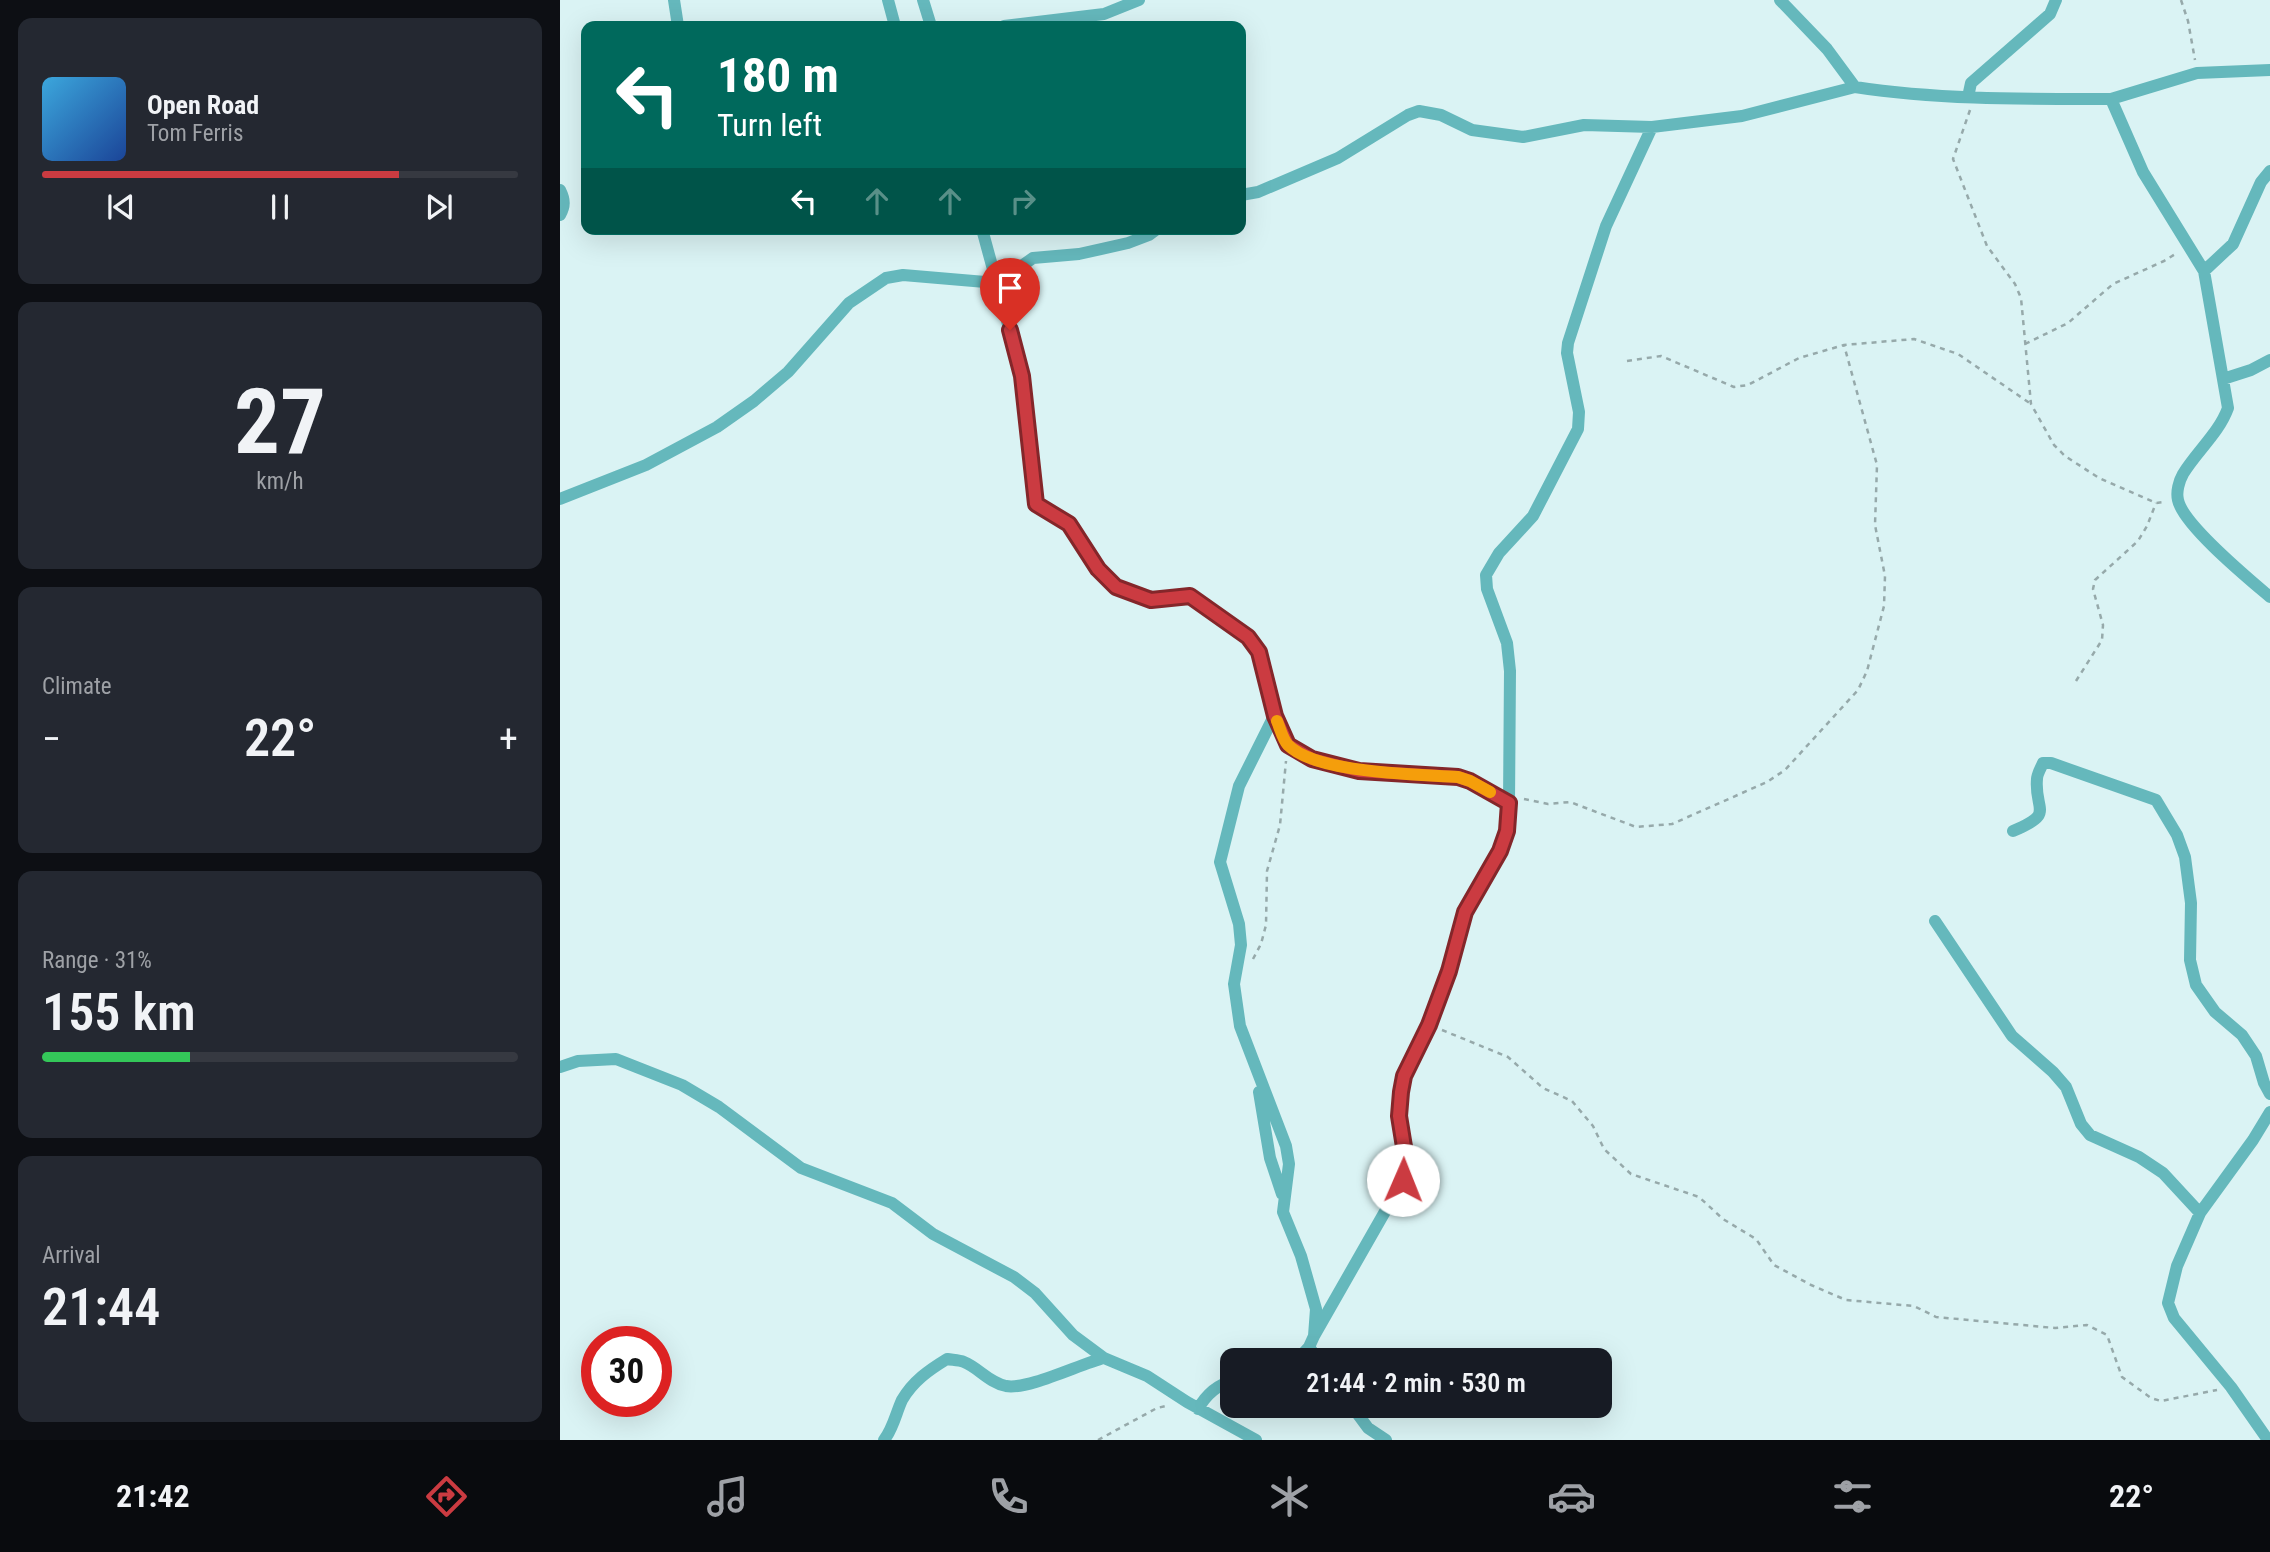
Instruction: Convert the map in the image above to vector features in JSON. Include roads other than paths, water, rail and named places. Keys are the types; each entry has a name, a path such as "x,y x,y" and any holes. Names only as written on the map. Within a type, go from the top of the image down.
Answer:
{"street":[{"path":"674,0 677,21"},
{"path":"888,0 894,21"},
{"path":"923,0 929,21"},
{"path":"1046,21 1104,14 1139,0"},
{"path":"1780,0 1827,49 1855,87"},
{"path":"1968,97 1971,83 2050,14 2056,0"},
{"path":"1246,194 1258,192 1338,158 1419,111 1441,115 1472,130 1523,137 1584,125 1652,127 1742,116 1855,87 1908,95 1985,99 2111,99 2197,73 2270,70"},
{"path":"2111,99 2143,172 2204,271 2228,408 2224,419 2179,482 2178,500 2187,517 2227,560 2270,597"},
{"path":"1306,1348 1403,1180 1405,1153 1399,1116 1404,1076 1429,1025 1449,971 1465,912 1500,851 1507,831 1510,799 1510,671 1507,643 1486,589 1486,575 1499,553 1533,516 1578,429 1579,412 1567,353 1568,343 1606,226 1652,127"},
{"path":"2204,271 2232,244 2261,182 2270,172"},
{"path":"560,191 564,198 564,207 560,215"},
{"path":"984,235 1022,376 1036,504 1069,524 1098,569 1116,587 1151,600 1190,596 1248,637 1259,652 1275,716 1288,745 1312,759 1359,771 1458,777 1510,799"},
{"path":"560,499 646,465 717,428 788,372 849,303 886,278 903,275 997,282 1033,258 1079,254 1128,243 1149,235"},
{"path":"2223,379 2251,370 2270,360"},
{"path":"1275,716 1239,786 1220,862 1239,924 1241,945 1234,984 1240,1026 1287,1155 1289,1164 1283,1212 1301,1256 1315,1309 1312,1341 1314,1348"},
{"path":"2013,831 2031,824 2038,817 2041,808 2036,777 2043,763 2051,763 2155,800 2178,835 2185,857 2192,903 2190,960 2196,985 2215,1012 2242,1035 2256,1056 2270,1094"},
{"path":"1935,921 2011,1036 2053,1072 2066,1087 2081,1124 2090,1135 2139,1157 2163,1173 2200,1213"},
{"path":"560,1067 578,1061 616,1059 682,1085 719,1107 801,1168 892,1203 933,1234 1014,1277 1035,1293 1073,1335 1104,1358 1147,1376 1192,1405 1256,1440"},
{"path":"2268,1440 2231,1387 2174,1318 2168,1303 2177,1266 2200,1213 2270,1112"},
{"path":"884,1440 912,1386 924,1374 947,1359 964,1362 987,1379 1008,1387 1037,1382 1083,1363 1104,1358"},
{"path":"1192,1405 1220,1385"},
{"path":"1361,1418 1368,1428 1386,1440"}]}
